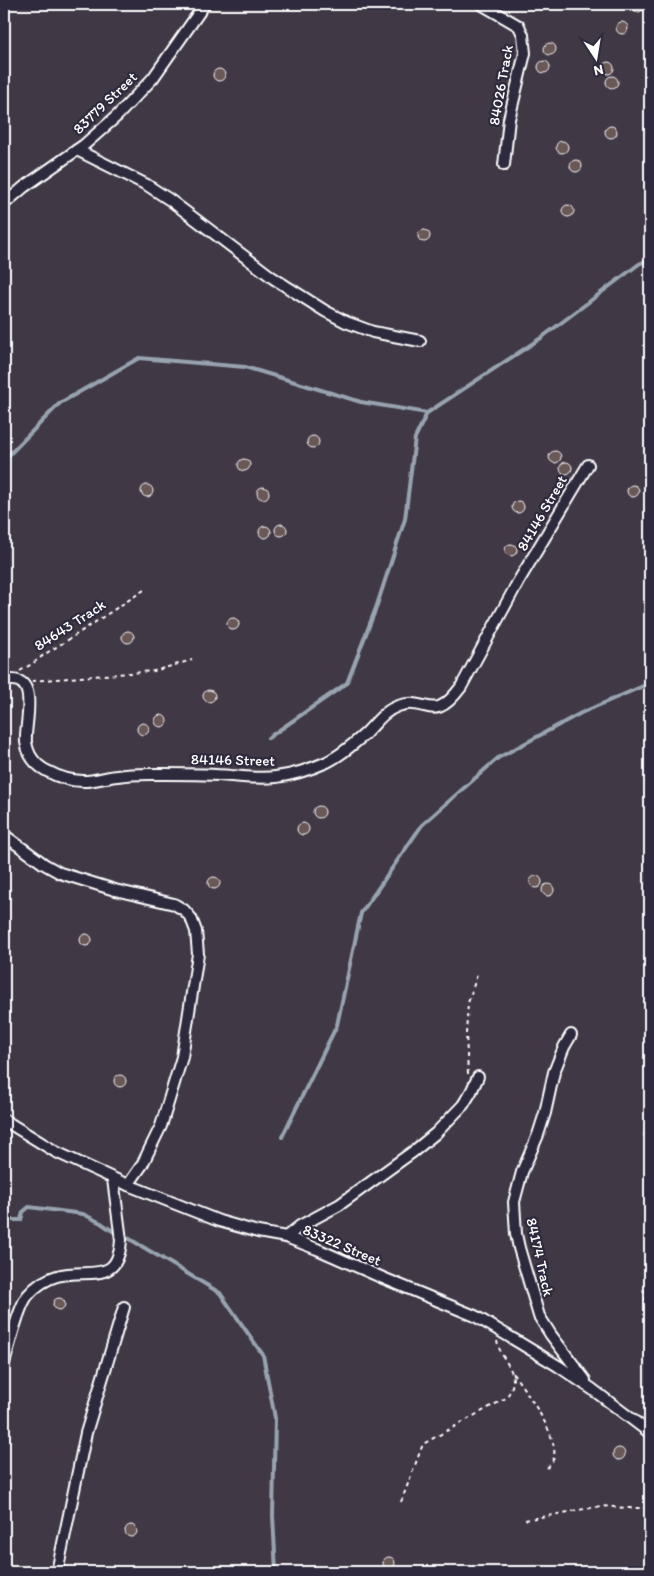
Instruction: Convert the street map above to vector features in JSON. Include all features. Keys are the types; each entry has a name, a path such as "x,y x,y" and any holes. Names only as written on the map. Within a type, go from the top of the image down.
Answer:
{"street":[{"name":"83779 Street","path":"4,204 24,187 77,150 117,116 153,78 206,4"},
{"name":"84026 Track","path":"481,4 519,26 525,42 524,59 509,119 504,165"},
{"path":"77,150 155,190 273,278 325,311 346,322 373,332 420,341"},
{"name":"84146 Street","path":"24,686 28,693 30,704 26,739 30,755 38,766 69,780 84,781 138,774 267,778 309,769 336,756 367,732 379,718 394,708 409,705 433,708 445,705 452,699 461,687 518,582 588,464"},
{"path":"4,681 14,680 24,686"},
{"path":"4,835 44,864 60,873 115,890 174,904 184,910 191,918 196,931 198,954 182,1057 161,1126 142,1165 128,1185"},
{"name":"84174 Track","path":"571,1035 554,1072 545,1113 516,1189 514,1202 519,1248 539,1316 592,1389"},
{"path":"286,1237 300,1226 339,1205 414,1151 451,1118 469,1096 478,1077"},
{"name":"83322 Street","path":"4,1120 56,1152 128,1185 218,1221 258,1232 286,1237 475,1316 558,1366 650,1433"},
{"path":"4,1364 6,1351 26,1297 34,1289 46,1280 58,1276 103,1272 112,1267 120,1250 121,1240 113,1178"},
{"path":"57,1572 86,1433 124,1307"}],"path":[{"name":"84643 Track","path":"16,674 147,588"},
{"path":"24,686 33,680 154,671 192,660"},
{"path":"469,1096 466,1034 468,1003 477,975"},
{"path":"650,1275 643,1288 650,1325"},
{"path":"496,1329 498,1349 552,1438 554,1458 545,1470"},
{"path":"401,1502 422,1444 506,1398 512,1388 513,1373"},
{"path":"525,1520 601,1506 650,1508"}],"building":[{"path":"633,4 643,4 643,10 636,12 633,9"},
{"path":"622,22 628,28 622,34 616,28"},
{"path":"550,43 556,49 550,55 544,49"},
{"path":"544,61 550,67 544,73 538,67"},
{"path":"608,62 614,68 608,74 602,68"},
{"path":"219,69 225,75 219,81 213,75"},
{"path":"612,76 618,82 612,88 606,82"},
{"path":"611,126 617,132 611,138 605,132"},
{"path":"562,141 568,147 562,153 556,147"},
{"path":"576,160 582,166 576,172 570,166"},
{"path":"568,205 574,211 568,217 562,211"},
{"path":"424,230 430,236 424,242 418,236"},
{"path":"313,436 319,442 313,448 307,442"},
{"path":"555,451 561,457 555,463 549,457"},
{"path":"244,459 250,465 244,471 238,465"},
{"path":"566,462 572,468 566,474 560,468"},
{"path":"147,485 153,491 147,497 141,491"},
{"path":"633,485 639,491 633,497 627,491"},
{"path":"263,487 269,493 263,499 257,493"},
{"path":"518,501 524,507 518,513 512,507"},
{"path":"281,524 287,530 281,536 275,530"},
{"path":"265,526 271,532 265,538 259,532"},
{"path":"511,544 517,550 511,556 505,550"},
{"path":"233,618 239,624 233,630 227,624"},
{"path":"128,631 134,637 128,643 122,637"},
{"path":"209,690 215,696 209,702 203,696"},
{"path":"161,715 167,721 161,727 155,721"},
{"path":"143,723 149,729 143,735 137,729"},
{"path":"319,806 325,812 319,818 313,812"},
{"path":"303,823 309,829 303,835 297,829"},
{"path":"536,876 542,882 536,888 530,882"},
{"path":"214,877 220,883 214,889 208,883"},
{"path":"548,884 554,890 548,896 542,890"},
{"path":"86,934 92,940 86,946 80,940"},
{"path":"120,1075 126,1081 120,1087 114,1081"},
{"path":"647,1130 650,1130 650,1141 647,1141 644,1136"},
{"path":"59,1298 65,1304 59,1310 53,1304"},
{"path":"619,1448 625,1454 619,1460 613,1454"},
{"path":"131,1525 137,1531 131,1537 125,1531"},
{"path":"389,1557 395,1563 389,1569 383,1563"}],"waterway":[{"path":"4,460 60,403 139,358 245,367 361,402 427,413 541,338 639,264 650,259"},
{"path":"268,738 347,683 376,608 405,519 415,438 427,413"},
{"path":"282,1137 337,1025 361,913 422,825 498,758 581,713 650,683"},
{"path":"4,1220 21,1220 23,1212 29,1207 83,1214 117,1234"},
{"path":"128,1238 220,1293 263,1355 275,1418 273,1516 276,1572"}]}
